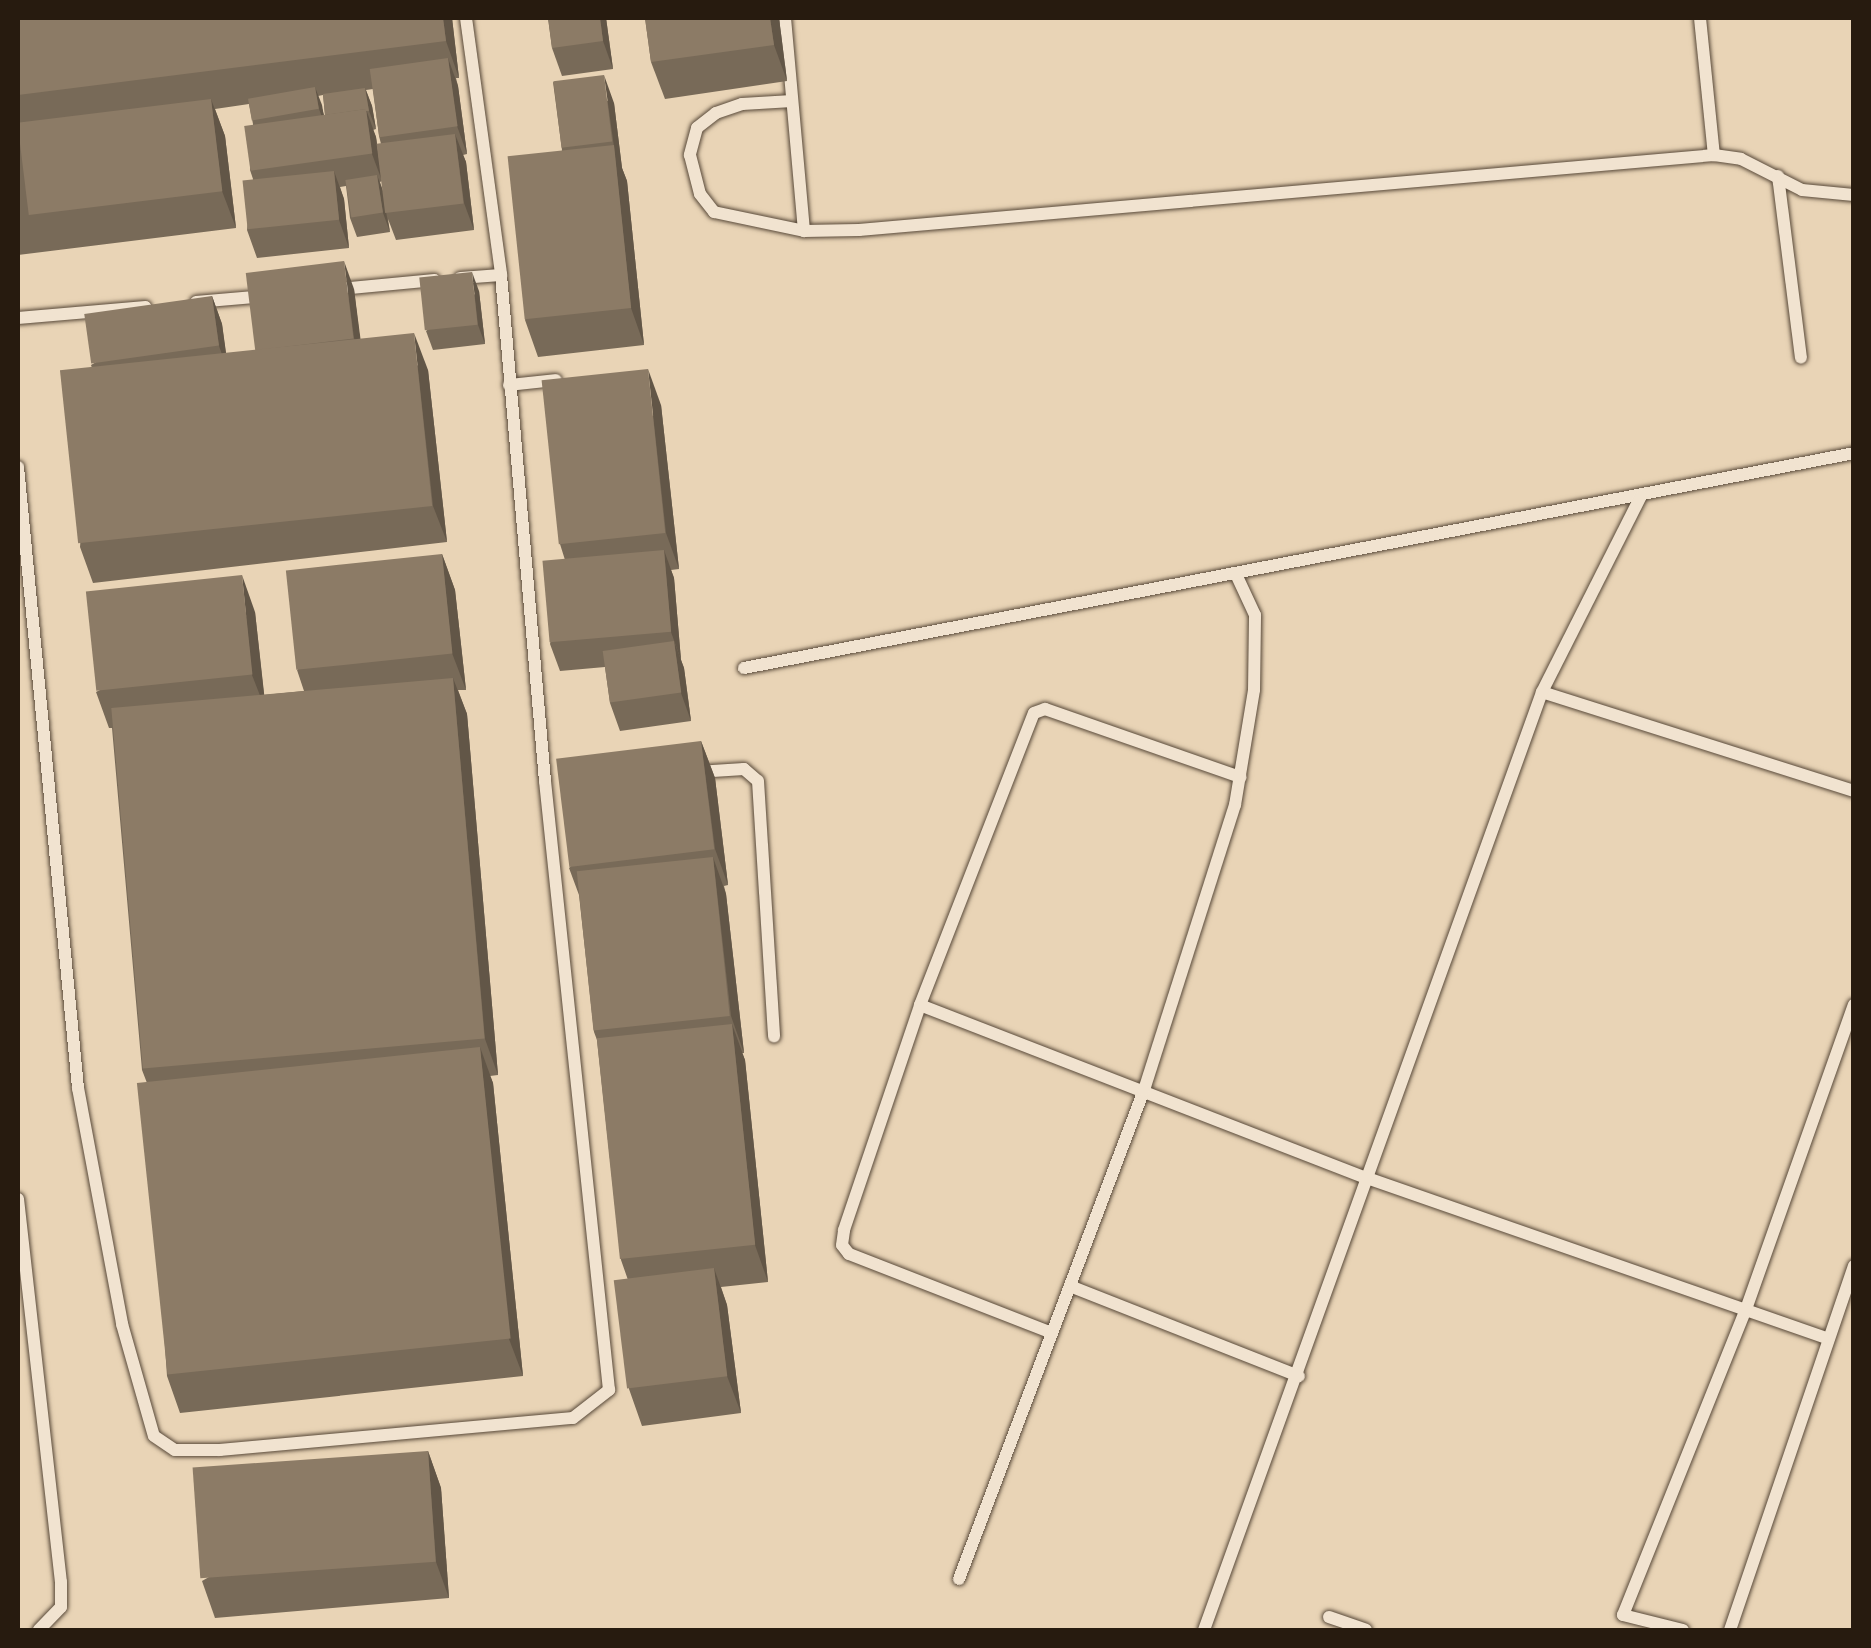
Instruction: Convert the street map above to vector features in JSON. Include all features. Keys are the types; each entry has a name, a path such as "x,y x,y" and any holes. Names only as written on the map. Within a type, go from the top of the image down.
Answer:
{"lane":[{"path":"18,467 78,1088 122,1324 154,1436 175,1450 573,1418 610,1390 545,782 500,275 466,18"},
{"path":"785,18 804,231"},
{"path":"1700,18 1714,155"},
{"path":"792,101 742,104 716,113 696,128 690,155 700,194 714,212 804,231 878,228 1714,155 1742,159 1802,190 1854,195"},
{"path":"1778,176 1801,358"},
{"path":"332,290 500,275"},
{"path":"175,304 273,295"},
{"path":"18,318 155,306"},
{"path":"509,385 566,378"},
{"path":"744,668 1854,453"},
{"path":"1204,1630 1299,1376 1542,692 1641,496"},
{"path":"960,1579 1144,1090 1235,805 1254,690 1255,615 1236,574"},
{"path":"1542,692 1854,790"},
{"path":"1052,1333 850,1254 842,1245 920,1005 1034,713 1045,709 1240,777"},
{"path":"689,772 744,770 758,781 774,1036"},
{"path":"545,782 563,780"},
{"path":"920,1005 1367,1178 1826,1338"},
{"path":"1617,1630 1746,1312 1854,1005"},
{"path":"18,1199 62,1582 61,1607 39,1630"},
{"path":"1730,1630 1826,1338 1854,1266"},
{"path":"1070,1286 1299,1376"},
{"path":"1624,1615 1683,1630"},
{"path":"1330,1617 1366,1630"}],"building":[{"path":"18,18 443,18 446,41 18,95"},
{"path":"548,18 600,18 603,41 552,48"},
{"path":"645,18 770,18 774,45 651,62"},
{"path":"448,58 458,126 379,137 370,69"},
{"path":"604,75 612,142 562,148 553,81"},
{"path":"315,87 319,109 252,120 248,99"},
{"path":"365,88 369,111 325,115 323,94"},
{"path":"211,99 222,191 29,215 18,123"},
{"path":"366,109 372,154 250,171 244,126"},
{"path":"455,134 464,203 385,213 377,144"},
{"path":"614,145 631,308 525,319 508,156"},
{"path":"334,171 339,220 248,229 243,181"},
{"path":"377,175 383,213 351,218 345,180"},
{"path":"344,261 354,338 255,350 246,273"},
{"path":"472,272 478,325 425,330 419,278"},
{"path":"212,296 219,346 91,363 84,314"},
{"path":"414,333 432,506 78,543 60,370"},
{"path":"648,369 665,533 559,544 542,380"},
{"path":"664,550 671,632 550,642 542,561"},
{"path":"442,554 452,653 296,670 286,570"},
{"path":"242,575 252,674 96,691 86,591"},
{"path":"674,641 681,692 610,703 603,651"},
{"path":"453,678 485,1039 143,1069 111,708"},
{"path":"701,741 714,849 569,867 556,759"},
{"path":"713,857 730,1016 593,1030 577,871"},
{"path":"732,1024 755,1245 620,1259 597,1038"},
{"path":"480,1047 511,1338 168,1374 137,1083"},
{"path":"714,1268 727,1376 627,1388 614,1280"},
{"path":"428,1451 436,1562 200,1578 193,1467"}]}
